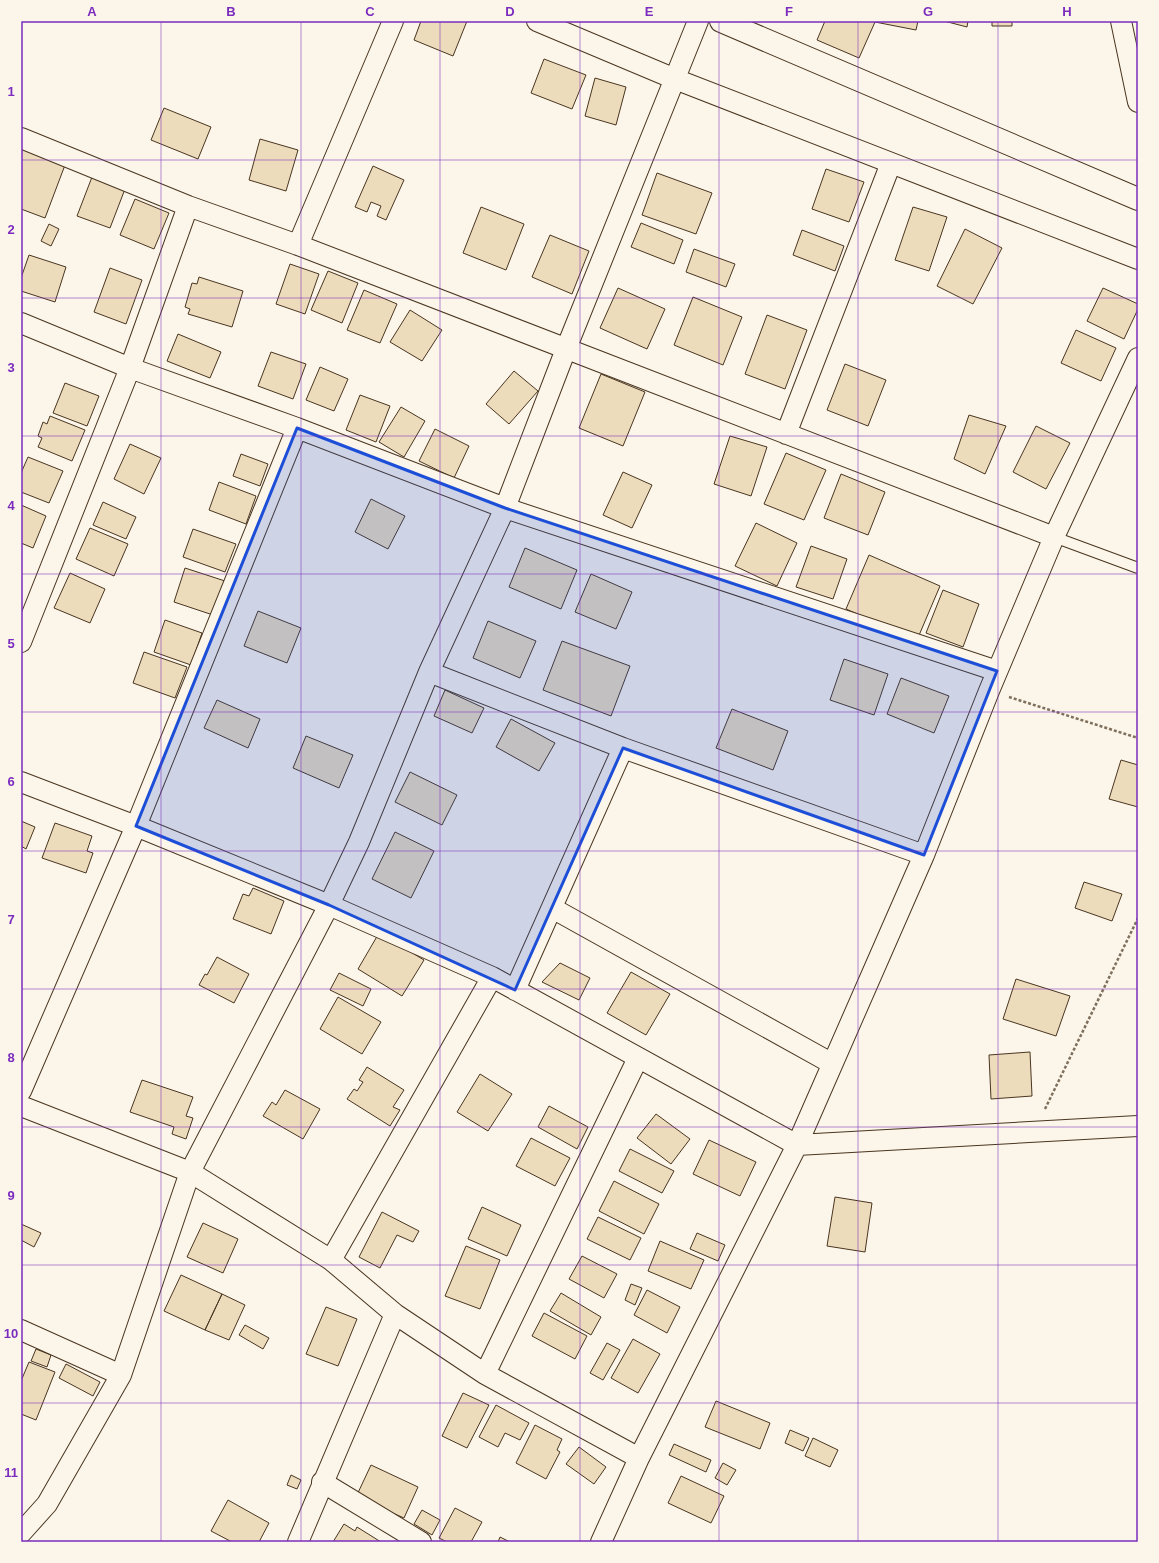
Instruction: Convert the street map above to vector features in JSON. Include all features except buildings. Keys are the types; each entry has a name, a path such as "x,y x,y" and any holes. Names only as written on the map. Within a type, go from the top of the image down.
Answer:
{"street":[{"path":"298,245 393,21"},
{"path":"537,21 675,79 1138,259"},
{"path":"21,1533 47,1504 121,1375 190,1172 329,905 359,842 429,672 505,508 566,349 698,21"},
{"path":"721,21 750,26 1138,199"},
{"path":"1121,21 1138,102"},
{"path":"21,138 188,206 298,245 1054,537"},
{"path":"786,434 891,163"},
{"path":"21,642 130,368 188,206"},
{"path":"21,323 130,368 297,428 505,508 997,672"},
{"path":"601,1542 639,1458 797,1145 831,1063 924,855 989,691 1054,537 1138,358"},
{"path":"21,1091 136,826 297,428"},
{"path":"429,672 623,748 924,855"},
{"path":"515,990 623,748"},
{"path":"21,782 136,826 329,905 492,978 797,1145 1138,1126"},
{"path":"552,908 831,1063"},
{"path":"331,1260 492,978"},
{"path":"484,1374 638,1058"},
{"path":"21,1106 190,1172 331,1260 395,1314 484,1374 639,1458"},
{"path":"298,1542 322,1482 395,1314"},
{"path":"21,1330 121,1375"},
{"path":"322,1482 421,1542"}],"lane":[{"path":"1054,537 1138,568"}],"path":[{"path":"989,691 1138,738"},
{"path":"1035,1131 1138,918"}],"highlighted area":[{"path":"297,428 505,508 997,671 924,855 623,748 515,990 329,905 136,826"}]}
